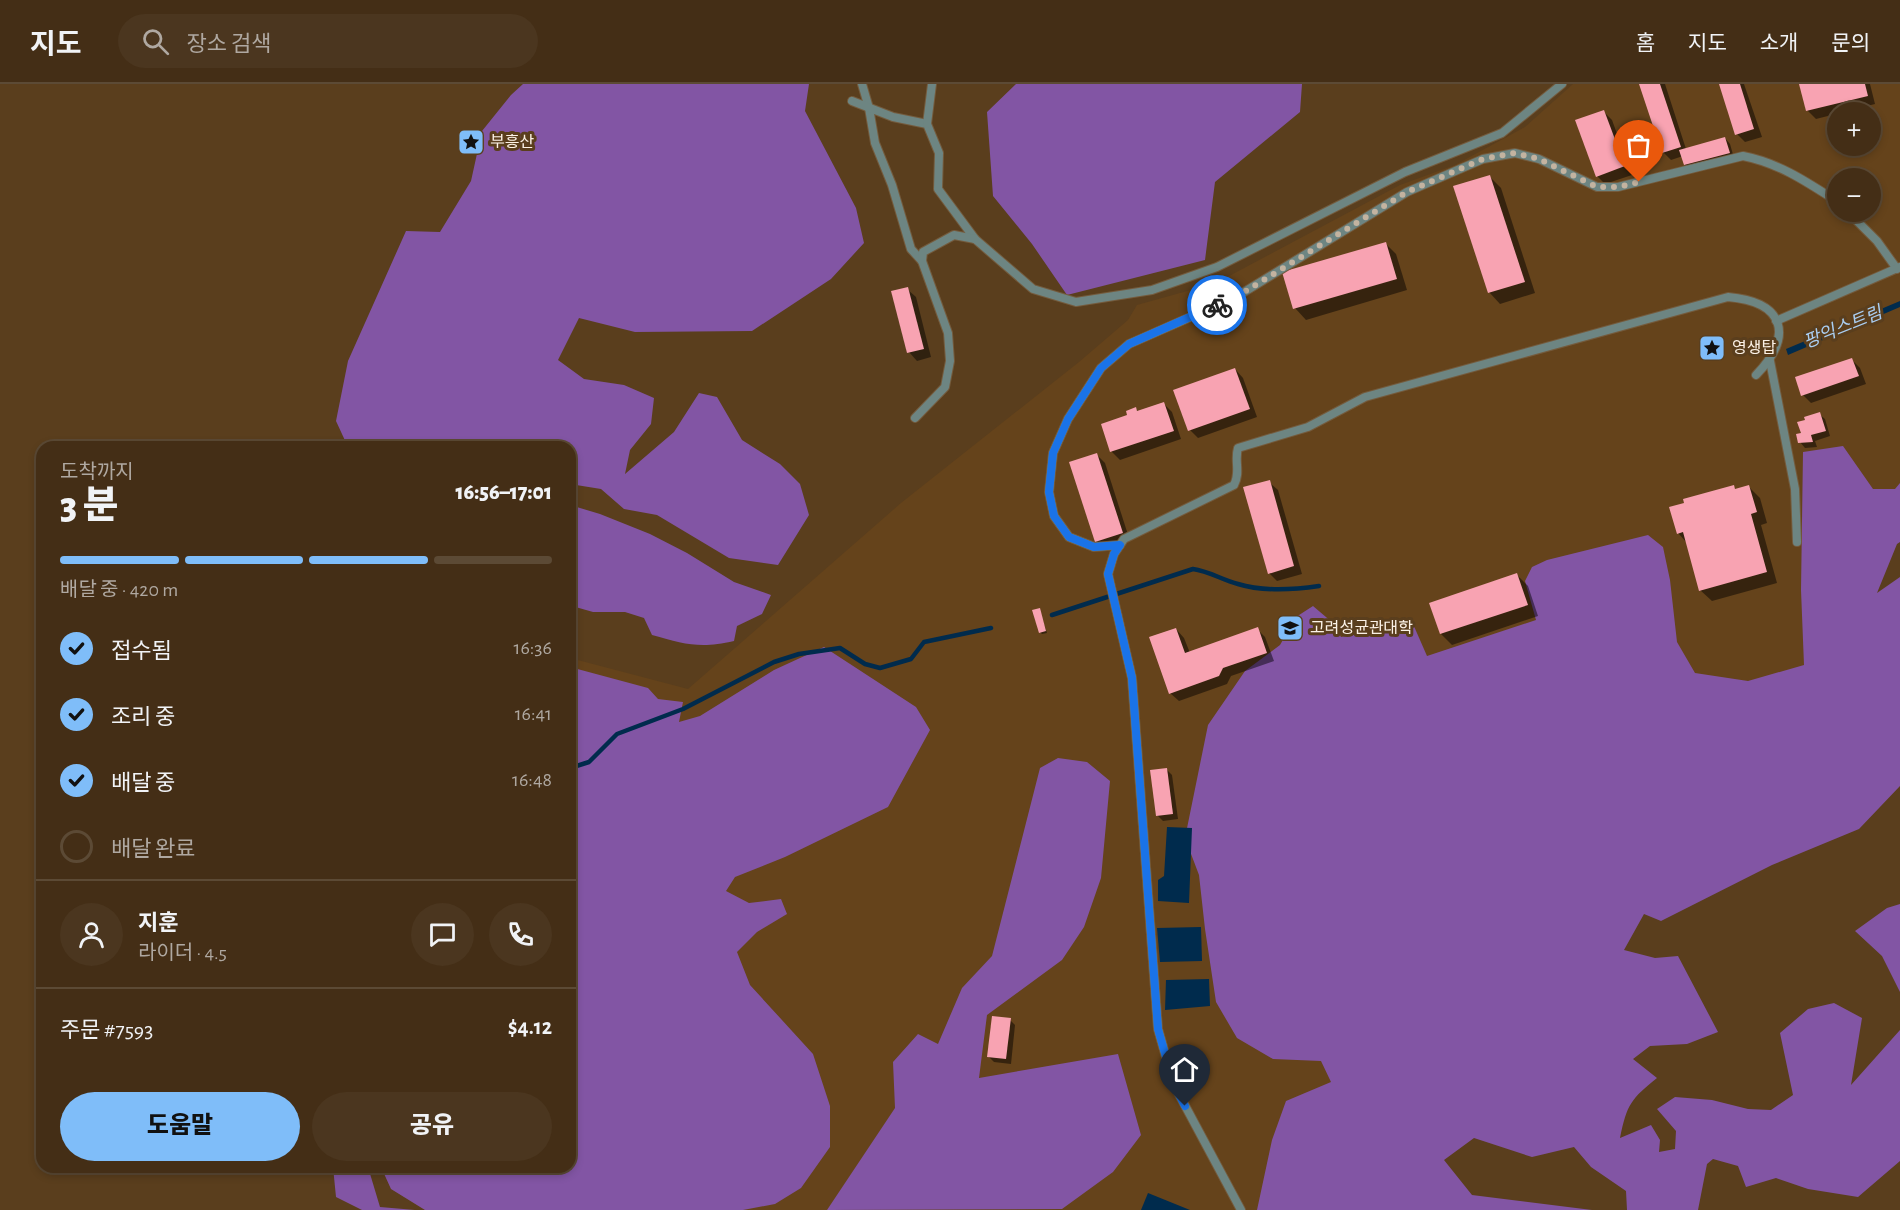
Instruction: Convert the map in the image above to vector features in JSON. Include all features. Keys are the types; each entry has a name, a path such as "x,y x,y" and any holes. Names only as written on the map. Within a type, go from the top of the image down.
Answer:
{"lane":[{"path":"862,84 875,143 892,185 911,249 922,261 948,333 950,361 945,387 915,418"},
{"path":"932,84 927,124 939,153 938,189 975,240 1033,289 1076,302 1152,290 1217,267 1405,172 1502,133 1562,84"},
{"path":"852,101 893,117 927,124"},
{"path":"1120,545 1094,547 1069,537 1054,516 1049,492 1053,453 1068,419 1101,368 1129,344 1236,297 1407,192 1483,159 1515,153 1539,159 1597,187 1618,187 1743,156 1763,160 1802,178 1827,195"},
{"path":"1776,321 1899,268 1858,222"},
{"path":"922,261 923,252 954,235 975,240"},
{"path":"1241,1210 1174,1085 1158,1029 1132,678 1108,574 1114,554 1124,539 1234,485 1239,476 1235,457 1238,448 1308,427 1365,397 1728,297 1747,299 1765,306 1780,328 1777,347 1770,361 1756,375"},
{"path":"1770,361 1795,489 1797,542"}],"shaded area":[{"path":"523,84 809,84 805,111 856,208 864,243 831,279 752,331 635,332 579,318 558,360 584,379 624,385 654,398 651,424 630,450 625,474 674,432 699,393 717,397 742,440 780,464 800,484 809,515 778,565 729,558 657,515 624,509 601,489 576,485 576,441 345,441 336,421 348,361 406,231 440,232 471,181 482,131 511,95"},
{"path":"1016,84 1302,84 1300,112 1215,182 1205,260 1067,295 1032,244 993,196 987,112"},
{"name":"고려성균관대학","path":"1573,84 1900,84 1900,513 1824,677 1372,1210 425,1210 391,1189 384,1173 576,1173 576,660 688,689 901,503 1079,362 1128,320 1137,305 1216,283 1400,185 1455,165 1525,127"},
{"path":"1843,446 1873,489 1895,489 1900,483 1900,542 1897,544 1877,593 1900,577 1900,786 1859,829 1772,865 1661,921 1644,914 1624,950 1655,958 1678,956 1718,1032 1687,1044 1650,1046 1633,1059 1657,1078 1631,1103 1620,1138 1651,1125 1660,1140 1659,1152 1675,1149 1676,1131 1657,1109 1675,1097 1712,1100 1748,1109 1771,1110 1793,1095 1780,1033 1808,1009 1834,1003 1862,1018 1851,1085 1900,1030 1900,1161 1858,1197 1808,1189 1776,1178 1746,1187 1738,1166 1713,1159 1707,1164 1698,1210 1627,1210 1626,1191 1591,1167 1574,1147 1532,1157 1474,1138 1444,1160 1472,1195 1592,1210 1257,1210 1272,1140 1286,1101 1331,1082 1321,1061 1273,1059 1237,1038 1216,1002 1199,875 1185,838 1208,725 1245,671 1280,645 1296,617 1313,606 1333,623 1341,637 1413,624 1427,656 1536,620 1525,581 1532,567 1547,560 1648,535 1663,547 1670,580 1677,642 1695,673 1748,681 1804,665 1801,590 1803,452"},
{"path":"576,507 650,534 687,553 734,582 771,595 762,614 737,626 734,641 711,645 683,643 652,635 644,618 625,612 593,612 576,607"},
{"path":"824,647 916,707 930,730 888,807 785,857 735,877 726,891 749,903 781,899 787,914 757,932 737,952 750,985 813,1054 830,1106 830,1147 801,1188 775,1204 743,1210 425,1210 391,1189 384,1173 576,1173 576,669 648,688 658,699 683,702 679,722 700,716 774,670"},
{"path":"1058,758 1087,762 1110,781 1101,878 1084,927 1062,960 987,1015 979,1078 1118,1054 1141,1135 1113,1172 1062,1209 827,1210 895,1108 893,1062 918,1034 938,1044 962,988 992,956 1040,768"},
{"path":"1900,904 1900,992 1882,956 1855,931 1887,908"},
{"path":"334,1173 370,1173 380,1207 415,1210 362,1210 336,1197"}],"water":[{"name":"팡익스트림","path":"1900,301 1900,307 1788,355 1786,349"},
{"path":"1167,827 1192,828 1189,903 1158,901 1158,880 1164,876"},
{"path":"1201,927 1202,961 1160,962 1157,928"},
{"path":"1209,979 1210,1006 1165,1010 1166,980"},
{"path":"1148,1193 1190,1210 1141,1210"}],"building":[{"path":"1639,84 1660,84 1681,147 1662,153"},
{"path":"1719,84 1740,84 1754,129 1735,135"},
{"path":"1799,84 1865,84 1868,96 1843,102 1827,102 1827,106 1806,111"},
{"path":"1604,110 1625,166 1596,177 1575,120"},
{"path":"1725,137 1730,153 1684,165 1679,150"},
{"path":"1490,175 1525,282 1488,293 1453,186"},
{"path":"1386,242 1397,279 1293,309 1282,272"},
{"path":"908,287 924,349 907,353 891,291"},
{"path":"1852,358 1859,376 1801,396 1795,377"},
{"path":"1235,368 1250,409 1188,431 1173,390"},
{"path":"1164,402 1174,431 1110,452 1101,424 1127,415 1126,411 1136,407 1137,411"},
{"path":"1820,412 1826,431 1811,435 1813,442 1798,443 1796,434 1801,433 1797,422"},
{"path":"1097,453 1123,533 1095,542 1069,462"},
{"path":"1270,480 1294,566 1268,574 1243,487"},
{"path":"1734,485 1735,489 1749,485 1757,512 1751,514 1767,572 1699,591 1683,532 1677,534 1669,507 1684,503 1683,499"},
{"path":"1517,573 1528,605 1440,634 1429,603"},
{"path":"1040,608 1046,631 1039,633 1032,610"},
{"path":"1258,627 1267,653 1223,668 1219,676 1169,694 1149,637 1176,628 1185,653"},
{"path":"1167,768 1173,814 1156,816 1150,770"},
{"path":"992,1016 1011,1018 1006,1059 987,1057"}],"waterway":[{"path":"1052,615 1193,569 1248,587 1288,589 1319,586"},
{"path":"576,766 589,762 617,734 683,709 774,662 799,654 840,648 865,664 880,668 911,659 924,642 991,628"}],"way so far":[{"path":"1217,305 1236,297 1407,192 1483,159 1515,153 1539,159 1597,187 1618,187 1639,182"}],"place":[{"name":"부흥산","path":"471,142"},
{"name":"영생탑","path":"1712,348"},
{"name":"고려성균관대학","path":"1290,628"}],"route":[{"path":"1185,1106 1174,1085 1158,1029 1132,678 1108,574 1114,554 1120,545 1094,547 1069,537 1054,516 1049,492 1053,453 1068,419 1101,368 1129,344 1217,305"}]}
